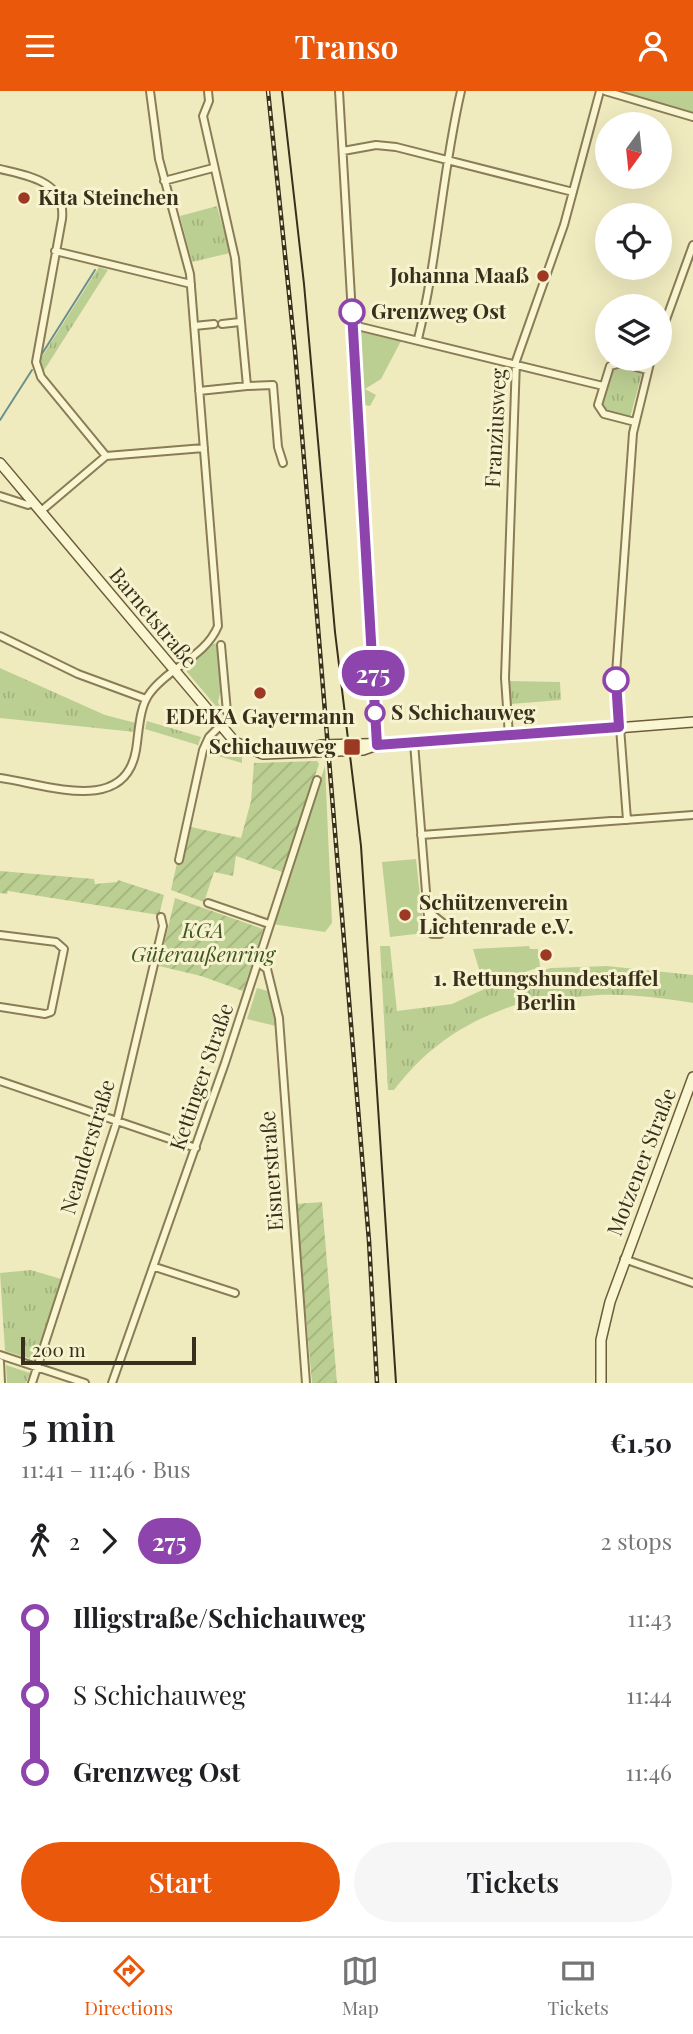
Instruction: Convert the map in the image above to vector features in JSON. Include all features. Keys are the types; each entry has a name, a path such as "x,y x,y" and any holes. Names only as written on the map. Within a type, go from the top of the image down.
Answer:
{"street":[{"path":"0,779 86,791 115,786 125,778 132,767 146,699 174,670 202,647 218,625 191,284 164,181 150,91"},
{"path":"208,91 204,116 213,168 235,258 247,386"},
{"path":"339,91 377,745 693,722"},
{"path":"418,339 430,289 448,159 461,91"},
{"name":"Franziusweg","path":"509,736 505,678 515,364 573,192 600,91"},
{"path":"605,91 693,117"},
{"path":"343,151 386,145 573,192"},
{"path":"164,181 213,168"},
{"path":"0,169 40,180 55,191 62,214 37,348 38,370 106,456"},
{"path":"672,306 690,261 693,245"},
{"path":"55,251 191,284"},
{"path":"222,324 240,322"},
{"path":"194,326 214,324"},
{"path":"353,325 604,386"},
{"path":"608,371 598,405 601,412 635,422"},
{"path":"627,820 615,674 635,422 647,371"},
{"path":"200,391 273,385 278,447 283,463"},
{"path":"41,511 106,456 204,448"},
{"name":"Barnetstraße","path":"1,466 235,742 263,754 302,751 321,745 364,742 377,745"},
{"path":"0,496 28,505 34,503"},
{"path":"0,636 78,674 146,699"},
{"path":"221,645 227,712"},
{"path":"179,860 203,750 209,737 220,726"},
{"path":"414,743 428,911"},
{"name":"Kettinger Straße","path":"112,1383 155,1267 259,963 269,924 317,780"},
{"path":"421,835 693,815"},
{"path":"208,903 269,924"},
{"name":"Neanderstraße","path":"32,1383 117,1121 163,926 161,917"},
{"path":"0,935 56,942 64,949 51,1012 46,1014 0,1007"},
{"name":"Eisnerstraße","path":"259,963 267,969 279,1018 306,1383"},
{"name":"Motzener Straße","path":"601,1383 604,1326 624,1259 690,1092 693,1077"},
{"path":"0,1081 196,1148"},
{"name":"Motzener Straße","path":"624,1259 693,1283"},
{"path":"155,1267 235,1293"},
{"path":"0,1355 85,1383"},
{"path":"0,1362 1,1383"}],"green space":[{"path":"622,91 693,91 693,112"},
{"path":"217,206 230,253 192,262 180,216"},
{"path":"99,267 108,270 43,372 40,360"},
{"path":"361,330 401,341 381,379 365,389 376,395 370,406 364,405"},
{"path":"611,371 642,373 630,418 605,411 602,406"},
{"path":"219,643 223,680 218,702 225,717 187,672 187,665 212,644"},
{"path":"0,668 105,715 136,723 135,732 0,718"},
{"path":"509,681 560,682 561,700 511,704"},
{"path":"147,721 201,737 198,745 145,729"},
{"path":"215,739 242,757 242,763 208,753"},
{"name":"KGA Güteraußenring","path":"317,761 319,764 282,872 236,856 233,876 214,872 204,902 171,890 177,863 182,864 191,827 241,838 251,801 254,763"},
{"path":"325,766 332,923 325,932 272,924"},
{"name":"Schützenverein Lichtenrade e.V.","path":"416,859 424,933 390,937 382,862"},
{"name":"KGA Güteraußenring","path":"0,871 94,879 95,884 118,880 164,895 159,915 8,891 7,894 0,893"},
{"name":"KGA Güteraußenring","path":"175,898 263,929 243,991 201,976 159,966"},
{"path":"380,946 390,946 397,1011 452,1004 506,979 551,968 607,966 693,975 693,1003 637,996 601,995 546,1004 540,997 477,1021 441,1042 394,1090 388,1090"},
{"path":"529,946 530,949 538,949 540,967 484,986 473,949"},
{"path":"257,988 271,992 276,1026 247,1019"},
{"path":"322,1202 337,1383 312,1383 296,1204"},
{"path":"31,1270 61,1279 35,1360 5,1351 0,1273"},
{"path":"6,1365 30,1373 26,1383 7,1383"}],"waterway":[{"path":"40,357 95,270"},
{"path":"0,420 32,370"}],"tram line":[{"path":"282,91 304,284 335,632 361,846 396,1383"}],"railway":[{"path":"268,91 295,351 369,1241 377,1383"}],"bus line":[{"name":"275","path":"352,312 377,745 619,727 616,680"}],"place":[{"name":"Kita Steinchen","path":"24,198"},
{"name":"Johanna Maaß","path":"543,276"},
{"name":"Grenzweg Ost","path":"352,312"},
{"name":"EDEKA Gayermann","path":"260,693"},
{"name":"S Schichauweg","path":"375,713"},
{"name":"Schichauweg","path":"352,747"},
{"name":"Schützenverein Lichtenrade e.V.","path":"405,915"},
{"name":"1. Rettungshundestaffel Berlin","path":"546,955"}]}
